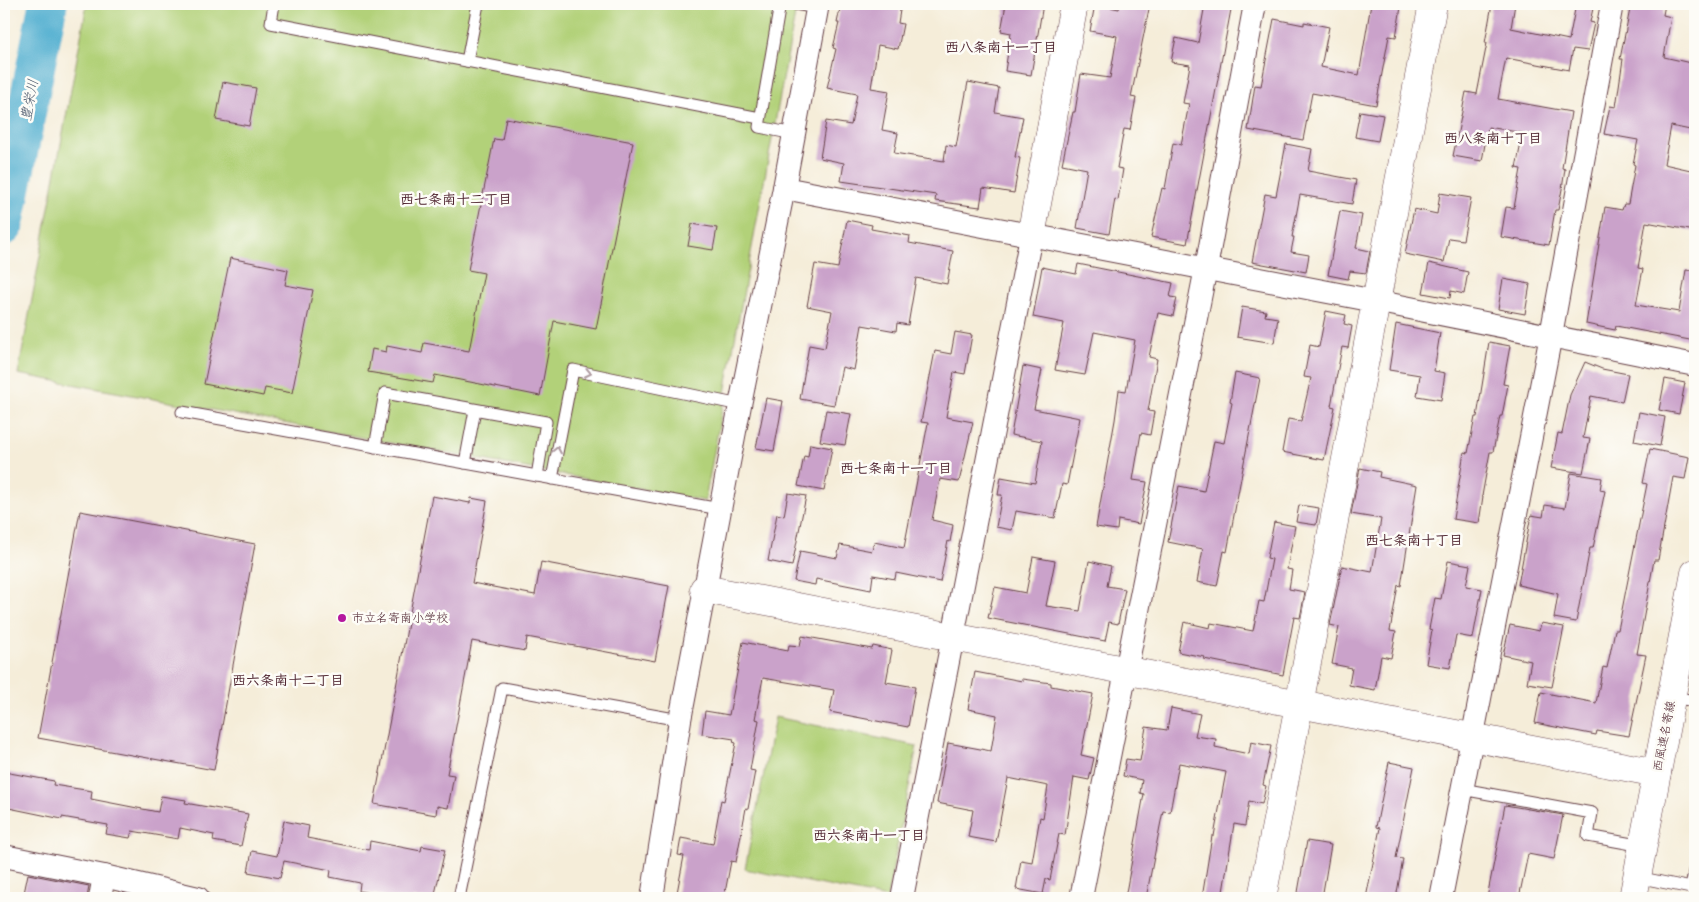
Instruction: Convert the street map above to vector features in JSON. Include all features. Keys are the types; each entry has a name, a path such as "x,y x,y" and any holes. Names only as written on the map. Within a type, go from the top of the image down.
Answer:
{"street":[{"path":"902,898 954,637 1074,4"},
{"path":"1081,898 1206,268 1255,4"},
{"path":"1262,898 1433,4"},
{"path":"1441,898 1551,336 1612,4"},
{"path":"652,898 680,720 704,589 784,188 817,6"},
{"path":"784,188 1206,268 1695,365"},
{"name":"西風連名寄線","path":"1635,888 1657,773 1683,699 1695,573"},
{"path":"704,589 1127,669 1657,773"},
{"path":"4,856 104,876 198,898"},
{"path":"100,898 104,876"}],"lane":[{"path":"274,4 271,23 760,118"},
{"path":"467,61 478,4"},
{"path":"780,4 759,127 794,134"},
{"path":"795,4 817,6"},
{"path":"552,479 573,370 740,404"},
{"path":"375,447 386,393 546,422 537,476"},
{"path":"465,463 475,410"},
{"path":"182,412 720,509"},
{"path":"460,898 502,688 680,720"},
{"path":"1462,789 1592,813 1588,836 1643,846"},
{"path":"1635,888 1691,888 1695,866"}],"green space":[{"path":"87,4 797,4 705,501 18,374"},
{"path":"775,717 917,746 887,898 745,869"}],"building":[{"path":"841,4 901,4 898,23 903,24 898,49 878,45 871,88 889,91 882,130 898,133 894,153 944,161 946,145 956,147 968,82 999,88 995,112 1023,117 1015,157 1020,158 1014,193 983,188 980,207 935,201 936,195 841,181 844,163 820,158 826,121 851,125 857,94 827,88 836,49 833,48"},
{"path":"1006,4 1043,4 1031,75 1005,71 1011,33 1001,31"},
{"path":"1095,4 1119,9 1120,4 1150,4 1131,97 1136,98 1130,130 1124,129 1117,168 1123,169 1118,200 1115,199 1109,234 1077,228 1087,169 1062,164 1073,112 1075,112 1081,74 1110,78 1117,36 1090,31"},
{"path":"1205,4 1232,4 1187,244 1151,237 1162,188 1165,189 1173,143 1181,145 1189,104 1183,103 1190,65 1171,62 1176,38 1198,43"},
{"path":"1371,4 1401,7 1396,37 1389,36 1376,105 1312,93 1303,140 1248,130 1255,85 1261,86 1274,19 1304,25 1304,22 1329,27 1321,67 1359,75"},
{"path":"1492,4 1515,4 1511,28 1569,40 1576,4 1594,4 1590,22 1594,23 1588,51 1573,49 1569,70 1506,58 1498,99 1571,112 1562,168 1565,169 1562,189 1558,210 1555,210 1549,245 1501,237 1506,207 1514,208 1521,169 1516,168 1523,133 1488,127 1482,161 1453,156 1466,92 1477,94"},
{"path":"1631,4 1665,4 1663,15 1671,17 1664,57 1695,64 1695,131 1671,126 1664,164 1695,171 1695,231 1646,222 1638,268 1643,269 1636,305 1679,312 1686,270 1695,271 1695,341 1616,326 1615,330 1586,324 1605,207 1622,210 1624,204 1628,204 1635,165 1633,164 1638,140 1604,134 1610,106 1616,107 1623,59 1620,59"},
{"path":"223,82 256,88 249,126 216,120"},
{"path":"1360,111 1383,115 1378,141 1355,137"},
{"path":"506,118 633,142 596,329 554,321 540,396 435,375 433,383 368,372 372,349 386,352 387,346 422,353 424,343 469,351 484,273 468,270 494,139 502,140"},
{"path":"1286,144 1312,149 1308,171 1356,180 1352,204 1300,195 1291,252 1309,255 1306,272 1252,262 1265,194 1276,196"},
{"path":"1440,193 1471,198 1463,240 1449,238 1444,262 1405,254 1414,209 1437,214"},
{"path":"1340,211 1362,215 1356,248 1370,251 1366,273 1350,271 1348,279 1328,275"},
{"path":"847,220 872,225 871,229 910,236 909,243 953,251 947,284 916,278 908,325 897,323 896,331 862,325 854,370 842,367 834,405 800,399 809,345 825,348 832,311 807,306 815,264 838,268"},
{"path":"692,224 717,228 713,250 688,246"},
{"path":"230,258 288,270 285,285 313,290 292,393 265,388 263,396 204,384"},
{"path":"1429,263 1468,272 1464,294 1451,291 1450,298 1423,293"},
{"path":"1078,264 1173,283 1170,297 1177,298 1173,316 1158,313 1149,357 1157,359 1148,411 1154,412 1150,435 1141,433 1133,480 1147,482 1139,524 1118,520 1117,530 1096,527 1119,390 1126,391 1135,340 1094,332 1085,375 1055,370 1064,323 1033,317 1042,267 1076,274"},
{"path":"1503,279 1530,284 1525,314 1498,309"},
{"path":"1242,307 1266,311 1265,316 1278,318 1274,343 1237,337"},
{"path":"1326,311 1346,315 1344,324 1352,326 1348,348 1342,347 1331,406 1335,407 1324,460 1282,452 1288,419 1301,421 1311,378 1304,377 1310,345 1319,347"},
{"path":"1396,324 1440,333 1434,371 1445,373 1441,400 1417,396 1420,375 1389,370"},
{"path":"955,332 972,335 965,374 954,372 946,417 973,422 959,482 940,479 932,520 953,525 940,582 896,573 895,579 873,575 871,590 816,579 815,585 794,581 800,551 837,558 840,545 872,551 874,542 904,548 928,423 921,422 935,351 951,354"},
{"path":"1489,342 1510,346 1503,384 1508,385 1493,452 1490,452 1479,523 1453,519 1464,452 1468,453 1475,417 1477,417"},
{"path":"1585,362 1602,369 1628,374 1622,402 1591,396 1583,438 1590,439 1583,473 1551,468 1558,433 1562,434 1570,395"},
{"path":"1023,366 1042,370 1034,409 1080,418 1067,485 1062,484 1055,518 1016,511 1012,530 996,527 1002,495 998,495 1001,477 1035,483 1042,441 1011,435"},
{"path":"1235,373 1260,378 1227,552 1224,551 1217,586 1197,582 1203,549 1168,542 1179,486 1204,491 1214,441 1224,443 1232,403 1230,402"},
{"path":"1665,379 1685,383 1679,414 1659,410"},
{"path":"766,398 783,401 774,451 756,448"},
{"path":"826,410 851,414 845,445 820,441"},
{"path":"1639,412 1665,417 1660,446 1634,441"},
{"path":"810,444 832,448 824,491 798,486 804,456 808,457"},
{"path":"1650,449 1689,457 1685,479 1673,477 1658,560 1654,560 1637,654 1646,655 1629,736 1597,731 1596,735 1535,723 1541,692 1596,703 1603,667 1607,668 1615,630 1618,630 1647,484 1643,483"},
{"path":"1360,468 1380,472 1379,477 1417,485 1401,586 1398,585 1390,631 1396,632 1391,658 1381,656 1375,690 1349,685 1352,668 1332,664 1339,627 1330,625 1342,566 1372,572 1381,519 1351,514"},
{"path":"1571,473 1602,478 1600,490 1605,491 1593,548 1590,548 1576,622 1554,618 1558,594 1518,585 1531,515 1543,517 1545,505 1565,508"},
{"path":"788,493 806,496 792,566 768,561 777,514 784,516"},
{"path":"432,496 470,503 471,498 487,501 472,583 535,595 541,562 669,586 655,661 527,637 525,651 472,641 447,774 454,775 448,808 437,806 436,815 374,804"},
{"path":"1299,505 1319,508 1316,525 1296,522"},
{"path":"80,511 255,544 214,770 38,738"},
{"path":"1274,522 1295,526 1287,569 1292,570 1289,589 1305,592 1300,618 1294,617 1283,675 1178,652 1184,622 1210,628 1211,623 1253,631 1259,601 1264,602 1272,559 1267,558"},
{"path":"1033,557 1055,561 1046,606 1080,611 1089,561 1111,566 1107,586 1125,589 1118,624 1109,622 1105,641 988,618 995,587 1026,593"},
{"path":"1448,561 1470,565 1466,586 1482,589 1473,638 1456,635 1450,668 1426,664 1432,630 1429,629 1435,598 1441,599"},
{"path":"1541,623 1564,627 1552,687 1527,683 1531,661 1503,655 1510,625 1539,631"},
{"path":"802,636 872,649 873,646 892,650 886,682 915,687 908,727 830,712 834,690 763,678 755,719 759,720 750,770 755,771 736,862 731,861 724,898 693,895 692,898 676,898 684,856 678,855 681,838 713,844 721,800 724,801 736,743 733,742 734,739 702,734 705,711 729,715 743,642 788,651 789,645 800,646"},
{"path":"975,672 1022,681 1022,679 1051,683 1051,686 1093,694 1081,755 1094,758 1089,780 1074,777 1065,835 1059,834 1050,880 1046,879 1043,894 1016,889 1021,860 1032,862 1040,817 1043,818 1048,786 1008,778 996,842 968,837 973,810 937,803 948,743 991,751 997,715 968,709"},
{"path":"1171,708 1200,714 1195,736 1216,739 1215,747 1249,754 1251,742 1271,746 1263,785 1266,786 1262,804 1249,801 1245,826 1234,824 1222,898 1202,898 1212,836 1214,836 1226,772 1179,763 1170,812 1163,811 1146,898 1125,898 1144,794 1140,793 1142,780 1123,776 1126,759 1140,761 1146,727 1167,730"},
{"path":"1389,762 1414,767 1396,858 1403,859 1396,898 1366,898 1380,828 1376,827"},
{"path":"4,772 54,781 53,785 92,791 91,799 158,812 161,796 186,800 185,803 248,814 241,846 213,841 214,835 180,828 178,839 132,831 130,838 106,834 108,825 62,817 62,819 4,807"},
{"path":"1505,805 1563,815 1554,859 1528,854 1519,898 1487,898"},
{"path":"284,821 309,826 307,838 369,850 370,841 421,851 422,846 445,850 434,898 396,898 359,891 360,883 330,877 331,870 284,861 280,878 248,872 252,851 277,856"},
{"path":"1307,841 1331,845 1322,898 1297,898"},
{"path":"28,874 89,886 87,898 23,898"}],"waterway":[{"name":"豊栄川","path":"4,226 48,4"}],"place":[{"name":"市立名寄南小学校","path":"342,618"}],"district":[{"name":"西八条南十一丁目","path":"1001,47"},
{"name":"西八条南十丁目","path":"1493,138"},
{"name":"西七条南十二丁目","path":"456,199"},
{"name":"西七条南十一丁目","path":"896,468"},
{"name":"西七条南十丁目","path":"1414,540"},
{"name":"西六条南十二丁目","path":"288,680"},
{"name":"西六条南十一丁目","path":"869,835"}]}
